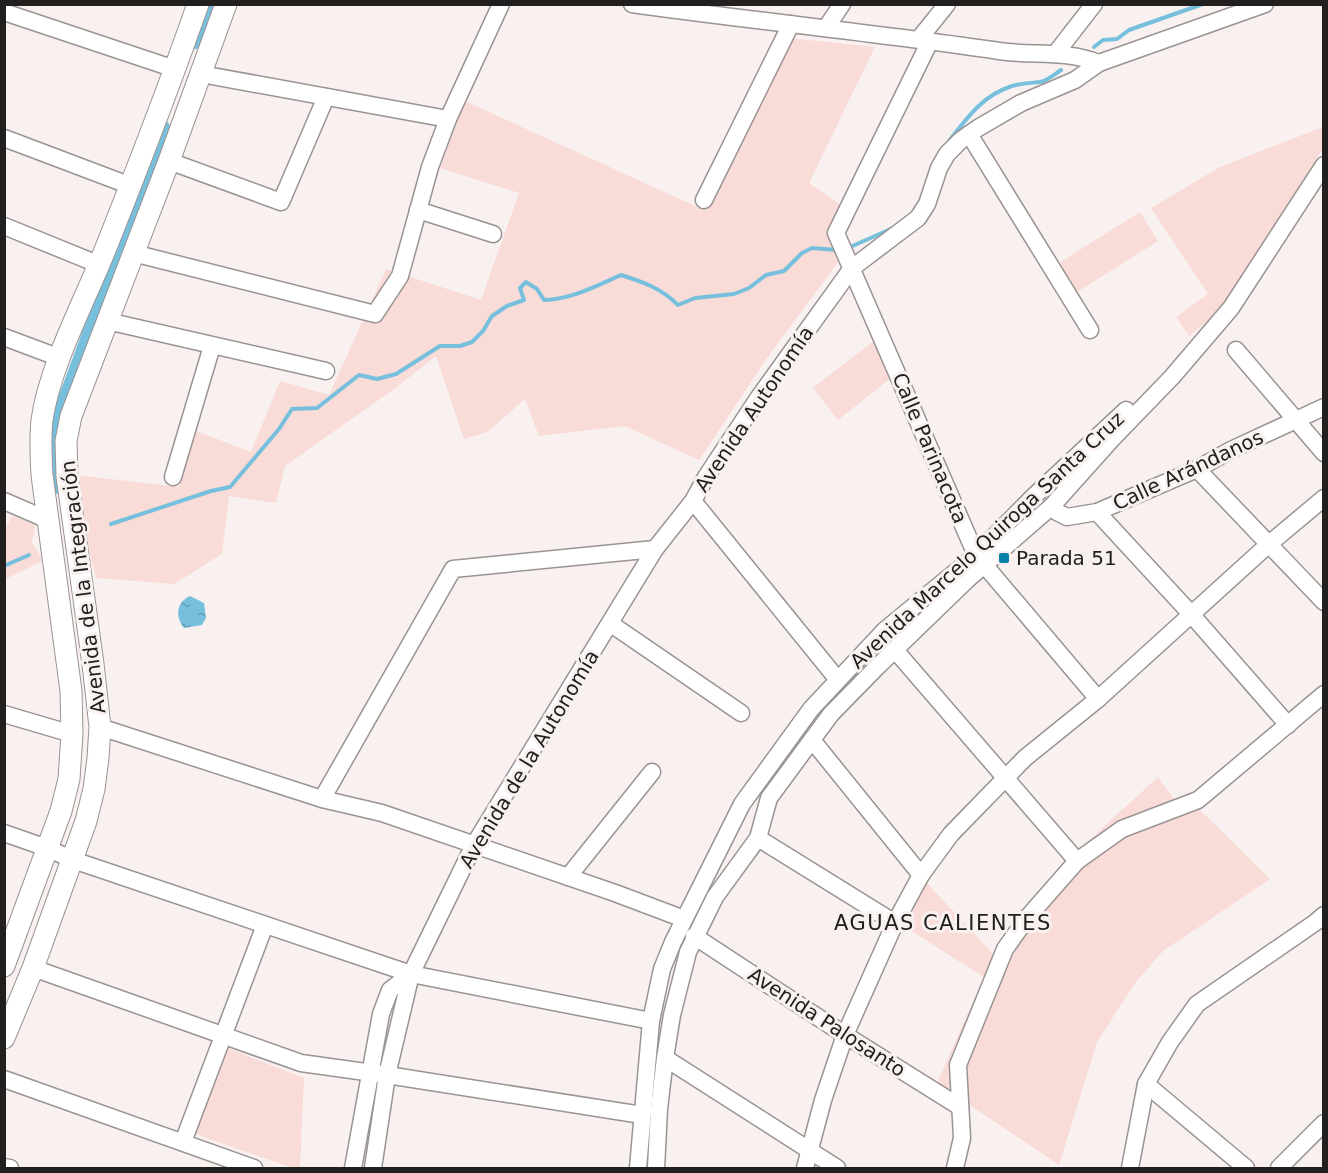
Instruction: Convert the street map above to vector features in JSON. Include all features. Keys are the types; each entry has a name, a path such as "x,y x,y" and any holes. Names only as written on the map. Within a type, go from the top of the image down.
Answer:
{"main road":[{"name":"Avenida de la Integración","path":"6,956 61,811 69,779 72,734 70,691 48,520 41,446 42,420 60,358 131,186 198,4"},
{"name":"Avenida de la Integración","path":"4,1038 73,860 94,789 100,727 81,565 67,476 66,441 70,417 169,161 226,4"},
{"path":"51,543 75,536"}],"street":[{"path":"133,253 375,314 400,276 430,167 448,119 501,4"},
{"path":"632,4 1013,53 1056,53 1086,58 1098,63"},
{"path":"826,28 842,4"},
{"path":"924,40 947,4"},
{"path":"1056,53 1094,4"},
{"name":"Avenida Autonomía","path":"656,549 693,501 706,477 759,397 852,268 918,218 927,204 939,168 947,154 969,134 1021,103 1075,80 1098,63 1265,4"},
{"path":"4,12 175,69"},
{"path":"704,200 791,24"},
{"name":"Calle Parinacota","path":"924,40 836,233 981,560 1098,699"},
{"path":"201,74 448,119"},
{"path":"169,161 281,202 326,97"},
{"path":"969,134 1090,330"},
{"path":"4,138 131,186"},
{"name":"Avenida Marcelo Quiroga Santa Cruz","path":"638,1168 651,1021 662,969 684,919 742,804 811,709 885,630 1052,506 1172,377 1231,308 1323,165"},
{"path":"418,210 493,234"},
{"path":"4,226 100,265"},
{"path":"106,321 326,371"},
{"name":"Avenida Marcelo Quiroga Santa Cruz","path":"656,1168 659,1109 665,1058 672,1015 688,952 715,897 758,838 769,798 831,714 981,560 1033,497 1216,324"},
{"path":"4,337 60,358"},
{"path":"173,477 212,346"},
{"path":"1236,350 1323,453"},
{"name":"Calle Arándanos","path":"1052,506 1066,517 1097,512 1197,469 1231,450 1323,407"},
{"path":"1197,469 1323,602"},
{"path":"805,1168 823,1100 845,1035 895,923 921,875 951,834 1025,758 1098,699 1323,498"},
{"path":"4,501 48,520"},
{"path":"693,501 838,680"},
{"path":"1097,512 1191,614 1288,725"},
{"path":"322,799 453,569 656,549"},
{"name":"Avenida de la Autonomía","path":"353,1168 411,974 474,845 656,549"},
{"path":"611,624 741,713"},
{"path":"895,650 1077,861"},
{"path":"955,1168 962,1138 958,1065 1005,950 1027,918 1077,861 1122,829 1198,800 1323,694"},
{"path":"4,714 72,734"},
{"path":"100,727 322,799 382,813 684,919"},
{"path":"812,740 921,875"},
{"path":"568,877 652,772"},
{"path":"4,833 73,860 411,974 651,1021"},
{"path":"758,838 895,923"},
{"path":"1130,1168 1146,1084 1170,1042 1197,1004 1321,922"},
{"path":"183,1142 265,925"},
{"name":"Avenida Palosanto","path":"694,936 960,1107"},
{"path":"33,968 301,1063 642,1115"},
{"path":"665,1058 837,1168"},
{"name":"Avenida de la Autonomía","path":"373,1168 380,1074"},
{"path":"4,1079 183,1142 243,1166"},
{"path":"1146,1084 1246,1168"},
{"path":"1279,1168 1323,1123"},
{"path":"4,1167 10,1168"}],"shaded area":[{"path":"789,38 875,47 809,183 842,206 827,234 838,262 767,358 699,460 625,426 539,436 525,399 487,432 464,439 436,356 394,389 285,466 276,503 229,496 222,554 174,584 96,578 81,515 76,475 179,487 196,431 251,452 280,381 329,395 386,269 481,300 519,193 440,168 465,101 706,211"},
{"path":"1323,127 1323,148 1221,310 1189,336 1176,317 1208,294 1151,208 1220,167"},
{"path":"1140,212 1158,241 1077,292 1059,263"},
{"path":"875,340 892,377 838,420 813,388"},
{"path":"12,516 35,525 32,543 43,561 5,579 4,532"},
{"path":"1158,777 1183,812 1197,807 1270,879 1163,951 1135,983 1097,1042 1059,1165 937,1083 984,977 905,927 926,882 994,955 1010,929 1048,882"},
{"path":"225,1047 304,1078 300,1168 293,1168 192,1133"}],"water":[{"path":"190,596 204,603 206,618 202,625 184,628 179,619 178,610 182,602"}],"waterway":[{"path":"195,43 209,4"},
{"path":"1094,47 1103,40 1117,39 1129,30 1203,4"},
{"path":"949,141 976,108 992,95 1012,86 1043,81 1061,70"},
{"path":"56,488 56,438 61,407 164,127"},
{"path":"848,248 893,228"},
{"path":"111,524 211,491 230,487 279,429 292,409 317,408 359,375 377,379 396,374 440,346 460,346 472,342 483,331 492,316 507,306 524,300 520,288 526,282 537,289 544,300 574,295 621,275 658,290 678,305 695,298 734,294 749,288 766,275 784,271 802,253 812,248 837,250"},
{"path":"4,566 29,555"}],"place":[{"name":"Parada 51","path":"1004,558"}],"district":[{"name":"AGUAS CALIENTES","path":"943,923"}]}
